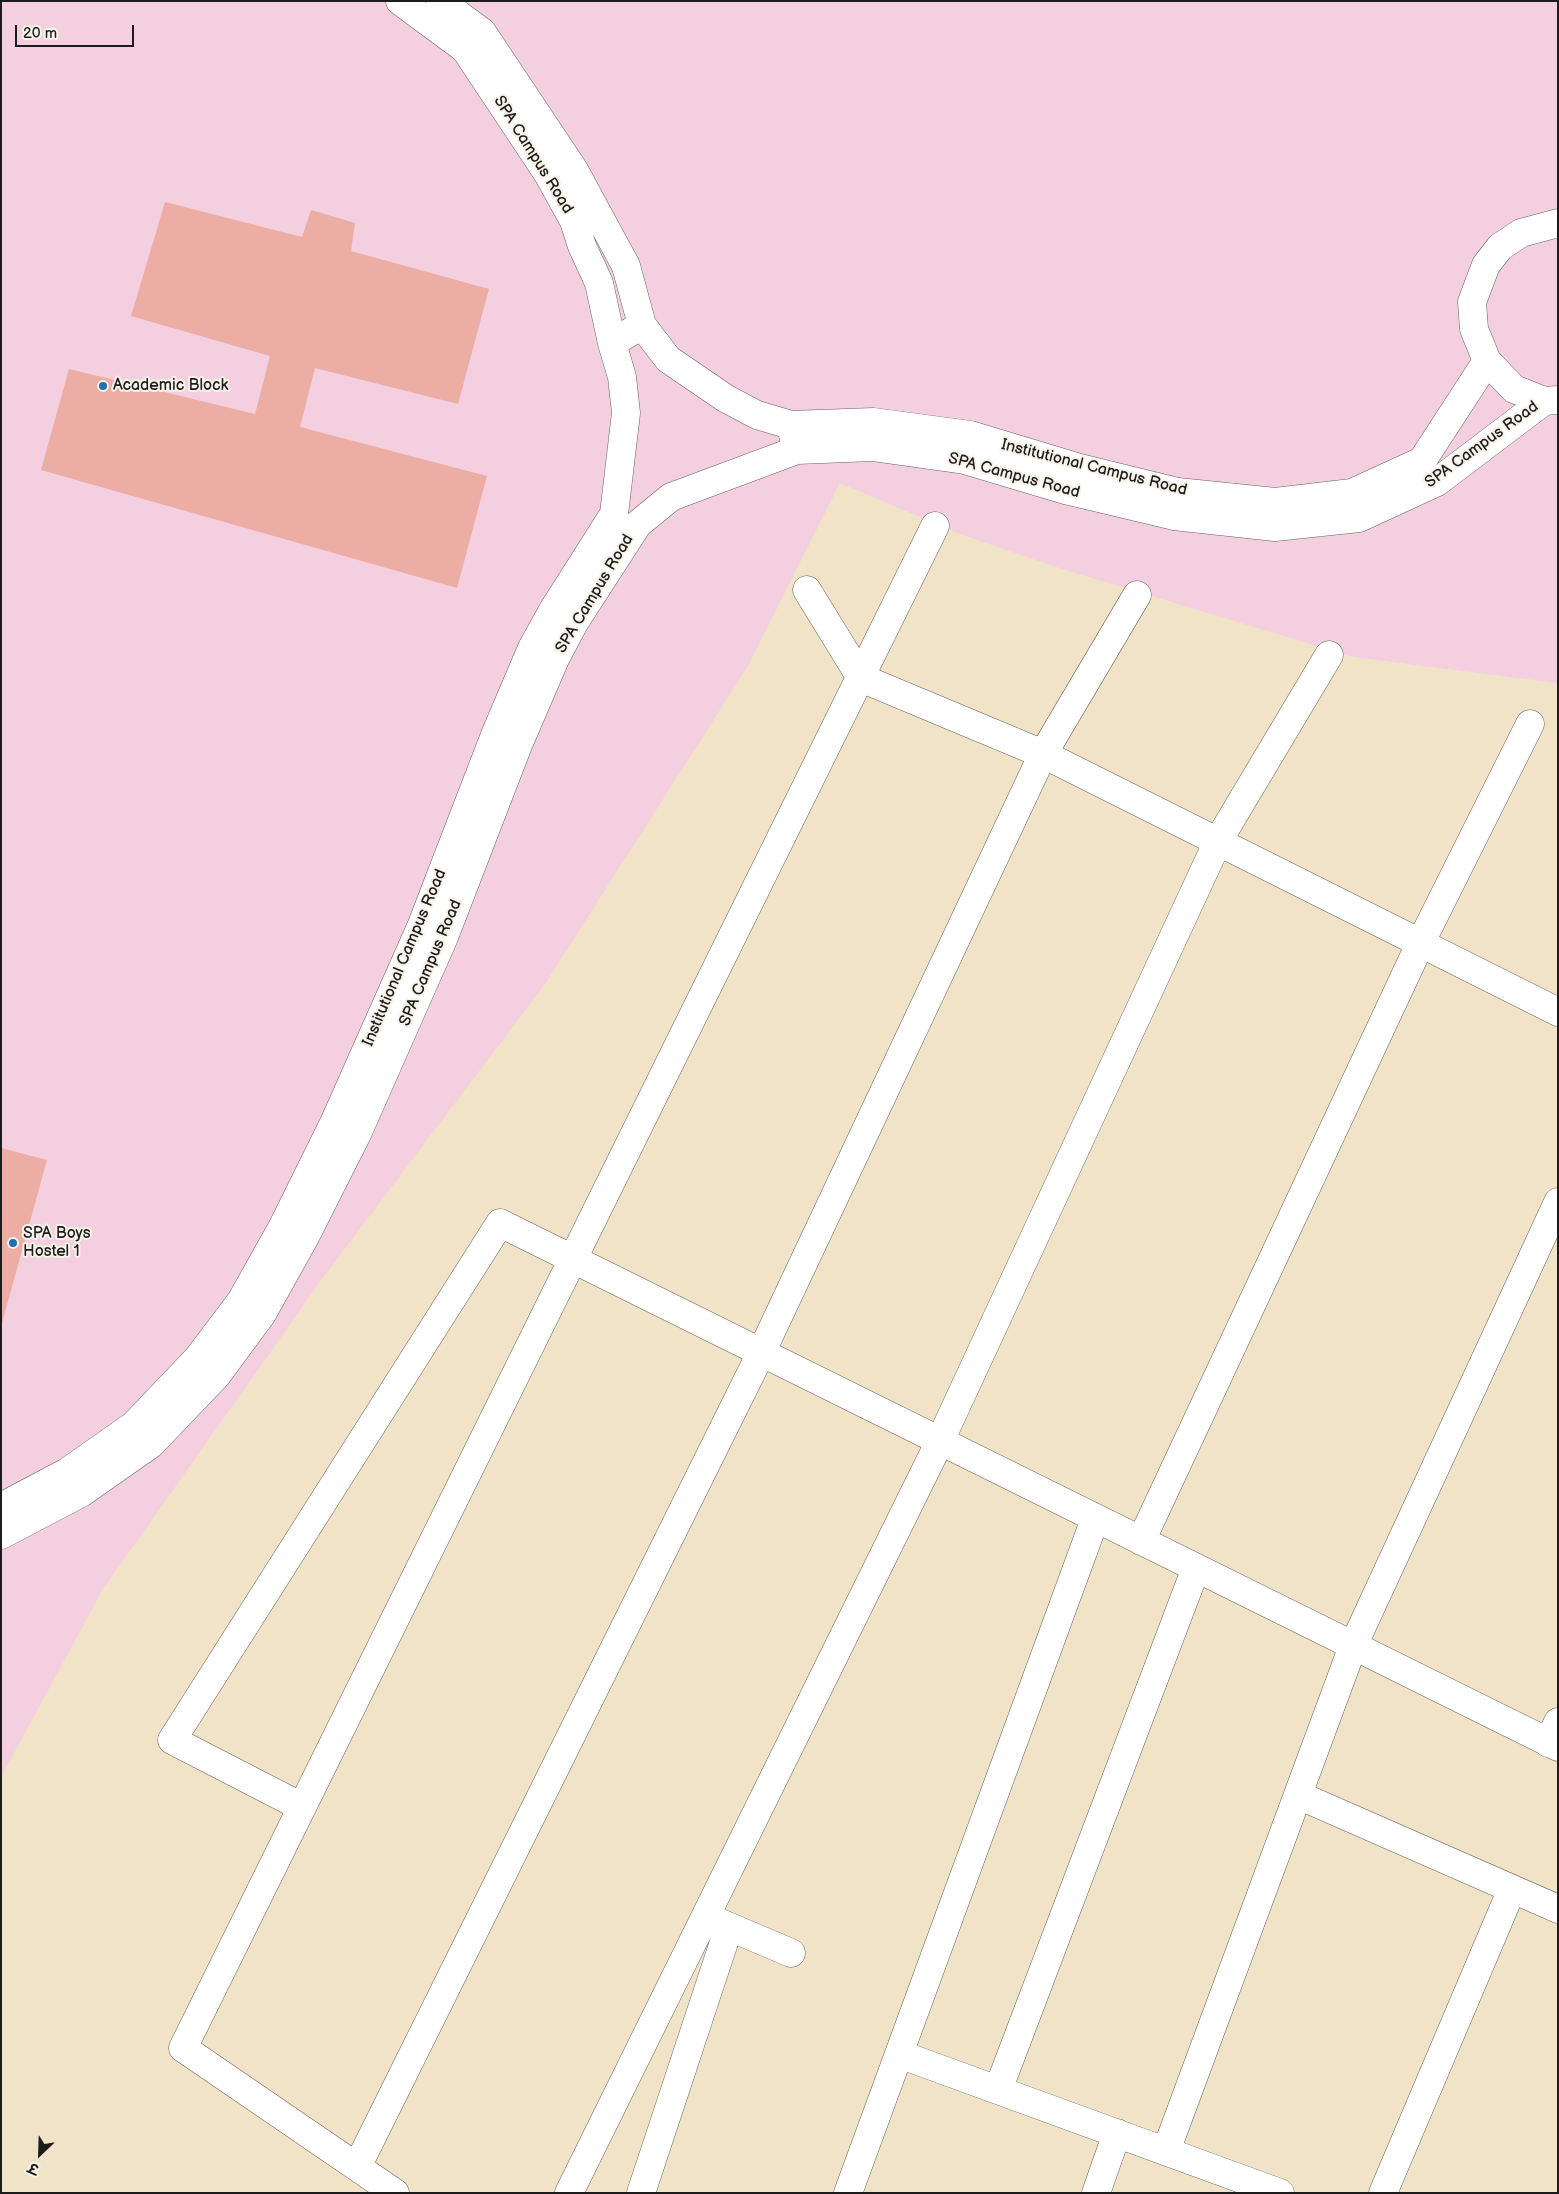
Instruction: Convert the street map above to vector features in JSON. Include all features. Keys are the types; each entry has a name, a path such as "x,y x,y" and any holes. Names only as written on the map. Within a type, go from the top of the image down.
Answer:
{"street":[{"name":"SPA Campus Road","path":"400,1 465,49 548,174 574,221 582,246 599,283 612,343"},
{"name":"SPA Campus Road","path":"440,1 482,32 574,170"},
{"name":"Institutional Campus Road","path":"574,170 626,266 642,325 668,359 794,438 873,422 970,435 1076,467 1178,492 1274,502 1352,493 1422,461 1487,361"},
{"path":"1551,400 1514,389 1487,361 1474,329 1472,302 1486,265 1500,247 1521,232 1558,223"},
{"path":"612,343 642,325"},
{"name":"Institutional Campus Road","path":"1,1507 68,1472 134,1425 198,1358 241,1301 283,1226 334,1123 421,927 495,735 532,648 553,610 626,519 626,413 622,377 612,343"},
{"name":"SPA Campus Road","path":"1,1535 81,1493 151,1444 217,1375 262,1314 306,1237 361,1125 444,937 518,745 555,659 626,519 794,438 965,460 1070,492 1174,516 1275,527 1359,518 1437,482 1551,400"},
{"path":"395,2193 183,2048 935,526"},
{"path":"807,590 861,678 1043,754 1558,1012"},
{"path":"357,2167 762,1353 1043,754 1137,595"},
{"path":"569,2193 717,1921 1218,841 1329,655"},
{"path":"1141,1541 1420,944 1530,724"},
{"path":"1166,2151 1353,1646 1558,1202"},
{"path":"302,1807 172,1740 500,1223 1353,1646 1555,1737"},
{"path":"848,2193 1095,1518"},
{"path":"998,2090 1196,1568"},
{"path":"1298,1795 1558,1909"},
{"path":"1383,2193 1512,1889"},
{"path":"717,1921 790,1953"},
{"path":"640,2193 717,1921"},
{"path":"899,2054 1280,2193"},
{"path":"1096,2193 1117,2133"}],"shaded area":[{"path":"1,1 1558,1 1558,683 1353,657 1053,566 960,534 840,483 748,666 545,984 322,1279 103,1589 1,1777"}],"building":[{"name":"Academic Block","path":"165,202 302,237 311,210 355,223 351,251 489,289 458,404 315,368 300,427 487,476 457,588 41,470 69,369 255,414 270,356 131,316"},
{"name":"SPA Boys Hostel 1","path":"1,1148 47,1160 2,1323 1,1323"}],"place":[{"name":"Academic Block","path":"103,386"},
{"name":"SPA Boys Hostel 1","path":"13,1243"}]}
